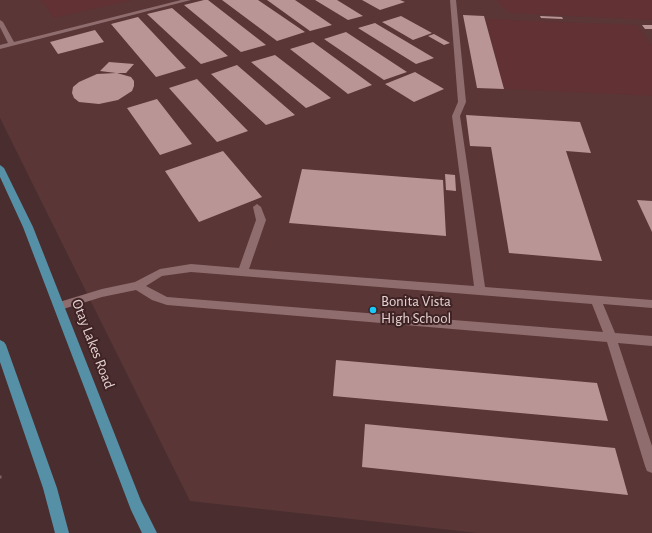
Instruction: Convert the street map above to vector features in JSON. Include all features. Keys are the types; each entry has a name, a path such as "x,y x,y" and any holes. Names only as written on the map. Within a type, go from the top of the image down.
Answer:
{"main road":[{"name":"Otay Lakes Road","path":"0,168 28,227 60,306 136,505 150,533"},
{"path":"0,345 50,488 62,533"}],"lane":[{"path":"0,47 188,0"},
{"path":"453,0 462,102 456,116 480,290"},
{"path":"0,22 12,44"},
{"path":"243,272 261,220 257,207"},
{"path":"60,306 102,293 137,286 160,273 191,268 596,298 652,304"},
{"path":"137,286 156,298 167,301 652,341"},
{"path":"596,298 611,338 652,466"}],"shaded area":[{"name":"Bonita Vista High School","path":"0,0 652,0 652,533 478,533 190,501 0,118"},
{"path":"41,0 132,0 54,18"},
{"path":"496,0 652,0 652,20 509,13"},
{"path":"486,19 637,25 652,46 652,96 504,89"}],"building":[{"path":"208,0 266,45 241,52 184,5"},
{"path":"222,0 258,0 305,32 277,41"},
{"path":"267,0 295,0 332,25 310,31"},
{"path":"315,0 337,0 363,16 348,20"},
{"path":"362,0 400,0 405,2 380,10"},
{"path":"172,8 228,56 201,64 147,14"},
{"path":"463,15 484,16 504,89 477,88"},
{"path":"401,16 432,33 413,40 382,22"},
{"path":"540,16 562,17 563,19 541,18"},
{"path":"138,17 186,68 156,77 111,24"},
{"path":"375,23 434,58 416,64 358,28"},
{"path":"642,25 652,25 652,29 645,29"},
{"path":"95,30 104,42 58,54 50,42"},
{"path":"346,32 407,72 384,80 324,39"},
{"path":"434,34 450,43 444,45 428,36"},
{"path":"313,42 372,85 348,94 290,49"},
{"path":"275,55 331,98 306,108 251,62"},
{"path":"109,62 134,64 126,73 117,73 131,77 134,81 132,91 118,100 99,104 79,102 74,98 72,93 73,87 79,82 97,74 116,73 100,71"},
{"path":"237,65 295,115 266,125 211,74"},
{"path":"415,72 444,89 414,102 385,84"},
{"path":"197,79 248,131 217,142 169,88"},
{"path":"157,99 192,144 160,155 127,108"},
{"path":"466,115 580,122 591,153 566,151 602,261 509,253 491,147 470,146"},
{"path":"223,151 262,197 199,222 165,171"},
{"path":"302,169 443,180 446,236 289,223"},
{"path":"445,174 455,175 456,191 446,190"},
{"path":"637,200 652,201 652,232"},
{"path":"336,360 597,383 608,421 333,396"},
{"path":"365,424 615,448 628,495 362,467"}],"place":[{"name":"Bonita Vista High School","path":"373,310"}]}
